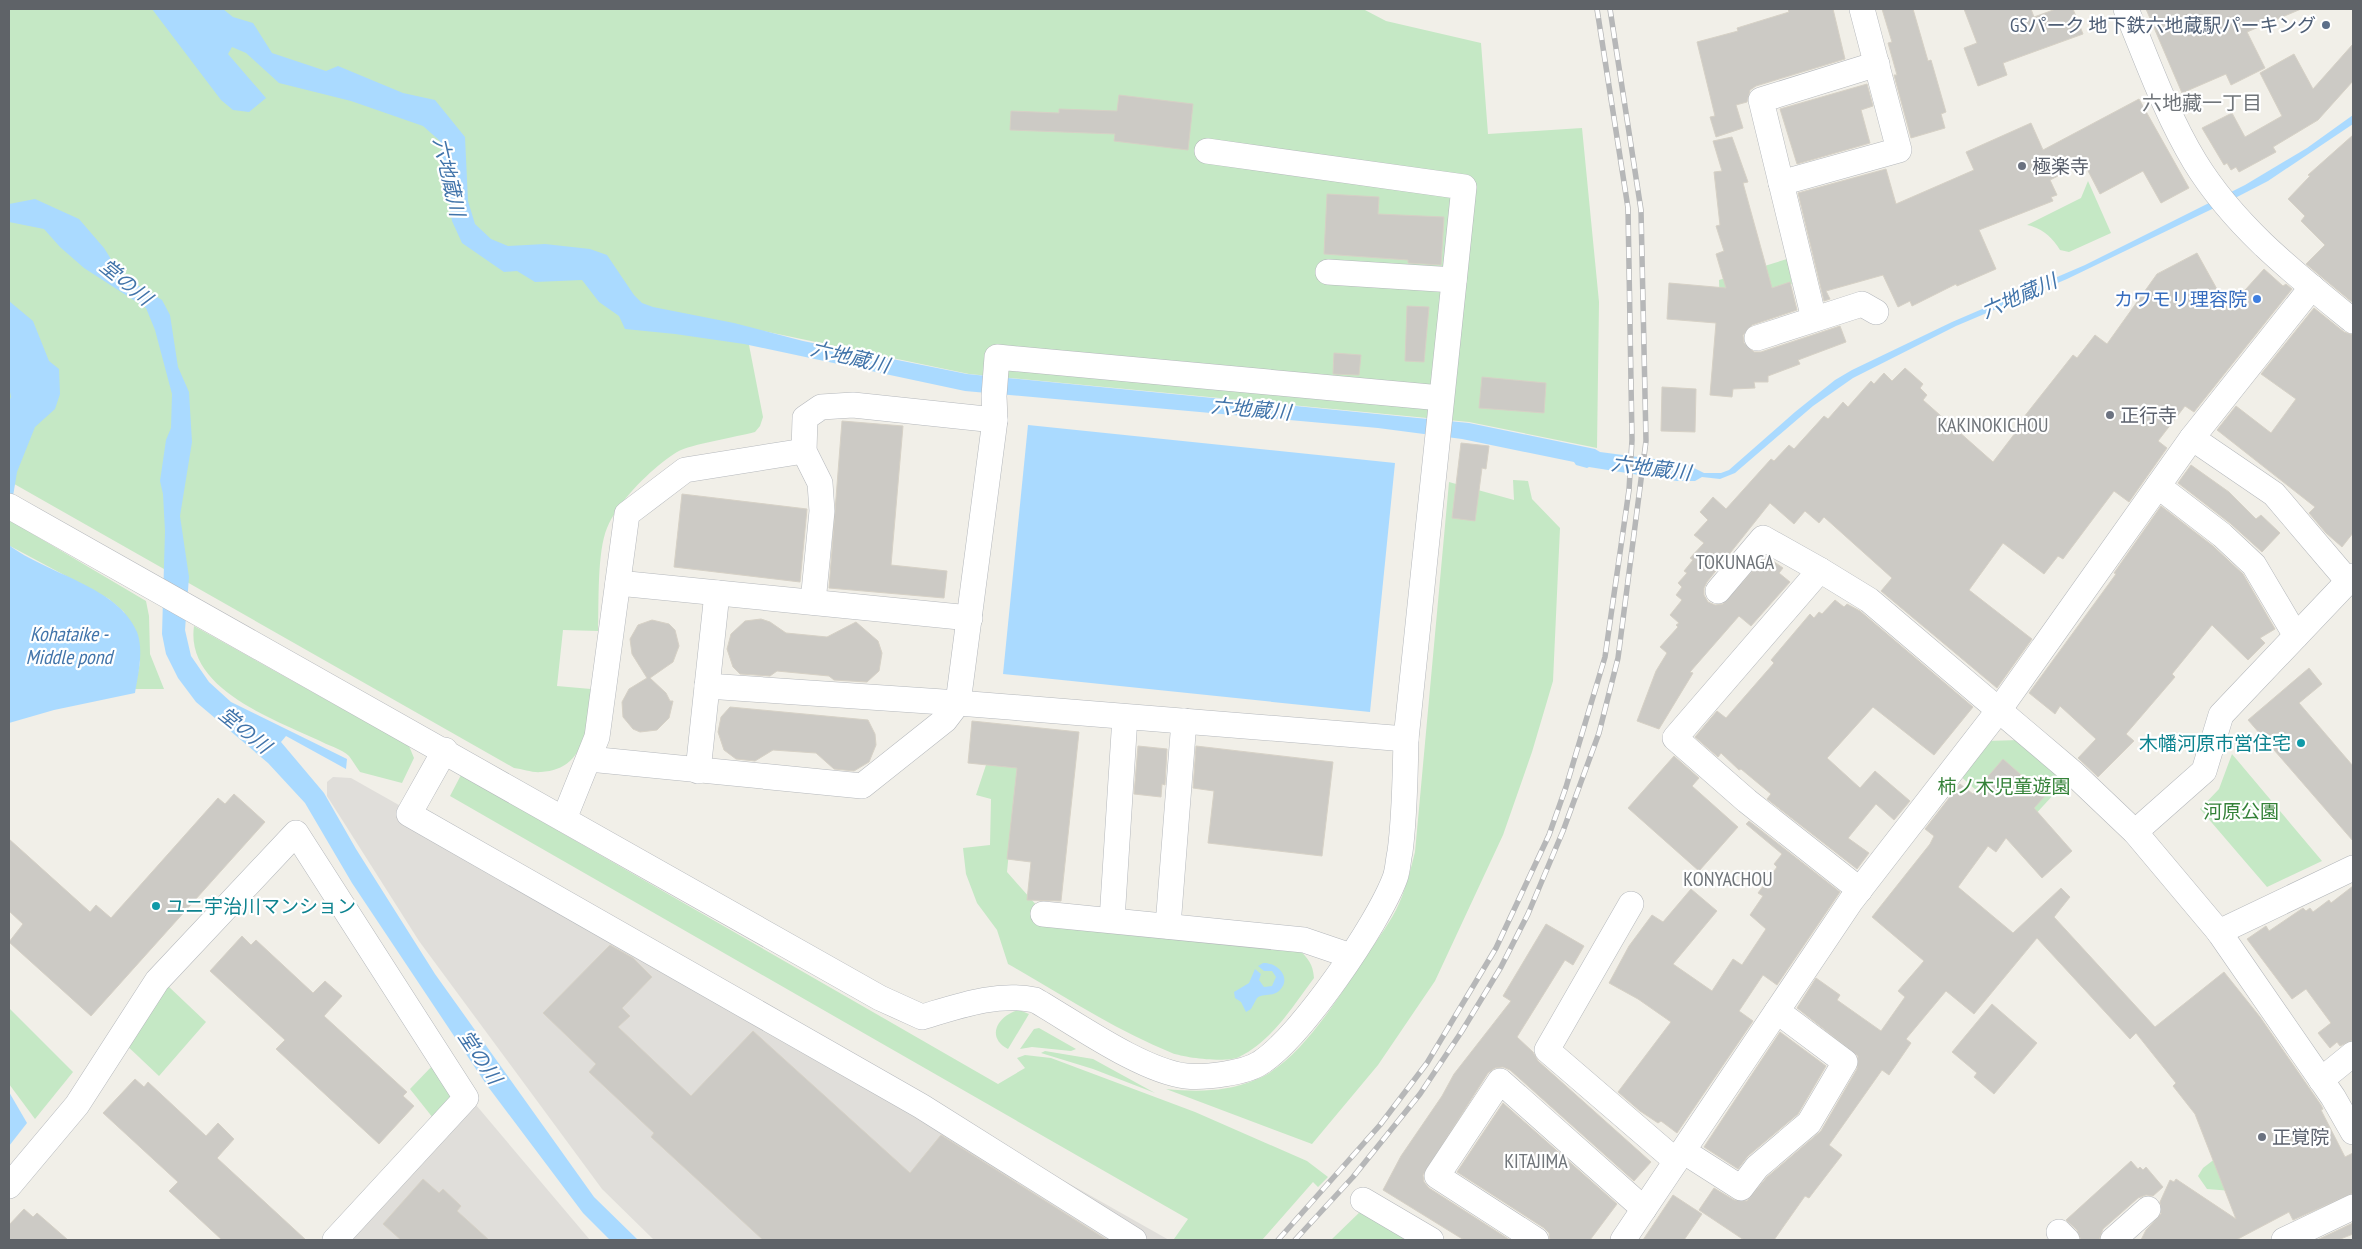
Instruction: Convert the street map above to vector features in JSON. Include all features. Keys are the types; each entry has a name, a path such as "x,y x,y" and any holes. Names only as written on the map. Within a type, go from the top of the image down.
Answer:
{"street":[{"path":"1781,183 1900,150 1862,9"},
{"path":"2126,9 2162,97 2195,162 2212,186 2272,255 2353,321"},
{"path":"1814,319 1761,100 1877,64"},
{"path":"11,508 445,750 880,998 922,1017 974,1002 1016,996 1035,1000 1150,1067 1186,1076 1217,1076 1259,1064 1288,1037 1329,987 1365,936 1396,877 1404,822 1406,739 1464,187 1207,151"},
{"path":"1328,272 1454,280"},
{"path":"1622,1240 1860,890 1999,710 2192,438 2312,287"},
{"path":"1758,338 1862,304 1876,312"},
{"path":"589,760 862,786 946,720 958,703 970,618 995,397 997,357 1439,419"},
{"path":"813,602 822,511 820,483 804,451 805,418 821,407 995,397"},
{"path":"2135,832 2204,771 2221,715 2350,578 2274,494 2192,438"},
{"path":"564,819 597,737 627,514 684,470 804,451"},
{"path":"2158,486 2222,534 2254,565 2296,636"},
{"path":"1718,591 1763,538 1868,600 2073,773 2135,832 2219,932 2322,1080 2353,1132"},
{"path":"1820,570 1675,738 1747,801 1860,890"},
{"path":"618,583 970,618"},
{"path":"698,771 717,593"},
{"path":"708,686 958,703 1406,739"},
{"path":"1112,920 1124,717"},
{"path":"1168,926 1184,721"},
{"path":"445,750 409,814 921,1106 1134,1240"},
{"path":"9,1186 77,1105 157,981 296,833 466,1098 334,1240"},
{"path":"2219,932 2351,872"},
{"path":"1631,904 1547,1050 1679,1156 1741,1188 1757,1167 1809,1123 1845,1062 1777,1011"},
{"path":"1043,914 1304,940 1351,956"},
{"path":"2322,1080 2353,1054"},
{"path":"1536,1240 1437,1176 1500,1081 1644,1209"},
{"path":"1363,1200 1431,1240"},
{"path":"2290,1238 2353,1207"},
{"path":"2113,1240 2148,1209"}],"shaded area":[{"path":"333,777 351,778 1169,1240 654,1240 602,1189 419,941 327,796 327,782"},
{"path":"476,1105 590,1240 351,1240"}],"green space":[{"path":"9,9 1363,9 1386,21 1481,43 1488,134 1582,128 1599,302 1597,448 1469,422 969,374 749,328 749,345 763,417 760,426 755,432 703,443 677,452 647,475 619,507 607,528 604,538 599,578 598,631 563,630 557,686 591,689 586,730 582,743 568,763 556,769 538,772 514,768 9,481"},
{"path":"2088,181 2111,233 2069,252 2060,250 2050,237 2042,231 2027,225 2081,198"},
{"path":"1787,259 1792,284 1720,312 1719,280"},
{"path":"1513,480 1528,481 1532,499 1560,528 1553,681 1532,752 1503,835 1435,981 1378,1065 1312,1144 1166,1089 1200,1091 1222,1089 1244,1084 1271,1072 1286,1060 1316,1028 1385,929 1405,889 1415,852 1449,482 1514,500"},
{"path":"9,520 146,601 149,616 150,654 164,689 135,689 140,662 124,612 109,599 10,546"},
{"path":"194,626 409,746 414,758 402,783 360,772 349,756 342,751 279,722 236,699 218,684 203,667 195,648"},
{"name":"柿ノ木児童遊園","path":"2020,740 2066,781 2021,830 1958,774 1986,741"},
{"name":"河原公園","path":"2232,754 2322,861 2267,887 2200,809 2219,789"},
{"path":"986,765 1017,768 1007,872 1054,925 1298,949 1302,952 1311,965 1314,978 1272,1032 1251,1050 1233,1059 1206,1059 1178,1055 1109,1023 1008,964 997,930 977,903 966,874 963,848 990,845 991,799 976,795"},
{"path":"461,775 998,1084 1025,1068 1017,1058 1025,1055 1051,1058 1195,1112 1307,1161 1328,1177 1318,1187 1313,1182 1262,1240 1176,1240 1174,1239 1188,1219 450,796"},
{"path":"168,986 206,1022 159,1076 122,1041"},
{"path":"9,1008 73,1072 35,1119 9,1084"},
{"path":"1019,1010 1029,1014 1008,1049 997,1039 997,1027 1005,1017"},
{"path":"1039,1028 1076,1049 1071,1051 1032,1047 1020,1049 1034,1029"},
{"path":"1045,1051 1093,1059 1155,1093 1093,1069 1041,1053"},
{"path":"435,1063 456,1102 437,1123 410,1089"},
{"path":"2220,1155 2232,1191 2207,1189 2198,1176 2203,1168"},
{"path":"1364,1208 1421,1240 1331,1240"}],"water":[{"name":"六地蔵川","path":"152,9 223,9 233,17 253,23 272,53 326,71 338,66 403,93 435,100 465,137 468,201 475,224 491,239 508,246 545,244 590,249 607,255 634,295 642,303 653,307 734,323 803,341 967,374 1469,423 1595,449 1600,452 1684,463 1704,473 1721,473 1729,470 1795,412 1835,380 1852,370 1952,322 2085,265 2245,185 2307,148 2353,115 2353,124 2268,181 2237,197 2067,279 1956,326 1853,378 1813,406 1735,473 1720,479 1702,477 1695,481 1677,481 1587,468 1576,465 1574,462 1462,439 1378,428 965,391 744,344 625,329 619,316 599,302 582,280 535,282 517,271 504,272 462,243 452,221 440,141 423,126 351,101 279,83 246,53 232,47 228,54 266,98 249,112 233,110 221,100"},
{"name":"堂の川","path":"35,199 79,219 104,248 121,275 162,300 170,315 178,367 189,392 192,442 180,516 189,577 185,630 191,656 209,682 231,702 347,759 346,769 286,736 281,742 324,793 356,849 435,974 594,1197 638,1240 610,1240 583,1213 486,1084 352,883 305,803 268,763 196,702 178,678 166,654 162,634 165,531 163,494 160,481 166,440 171,428 172,394 155,330 146,308 84,268 60,247 44,229 9,222 9,204"},
{"path":"9,301 33,321 49,361 59,369 60,394 55,409 35,427 17,472 9,521 9,401 11,397 9,387"},
{"path":"1028,425 1395,463 1370,712 1003,674"},
{"name":"Kohataike - Middle pond","path":"9,545 24,555 98,592 128,616 137,632 140,647 140,663 135,693 54,710 9,723"},
{"path":"1263,963 1273,965 1282,972 1284,976 1283,986 1276,993 1257,998 1251,1009 1246,1012 1241,1002 1235,998 1234,992 1249,983 1255,969 1261,974 1259,980 1264,987 1272,986 1276,977 1272,971 1264,971 1258,966"},
{"path":"9,1092 27,1123 9,1146"}],"building":[{"path":"1788,9 1833,9 1845,59 1756,86 1750,90 1747,102 1736,105 1743,128 1716,137 1710,117 1715,116 1697,42 1738,31 1737,28 1789,12"},
{"path":"1882,9 1913,9 1928,61 1931,60 1946,112 1941,114 1945,128 1911,138 1894,75 1897,75 1888,43 1892,42"},
{"path":"1964,9 2031,9 2034,17 2056,9 2073,9 2083,34 2003,63 2007,75 1978,86 1964,48 1977,43"},
{"path":"2146,9 2301,9 2247,32 2265,68 2231,85 2226,74 2182,93"},
{"path":"2353,44 2353,81 2318,120 2273,147 2276,152 2239,172 2236,167 2231,170 2227,163 2224,165 2202,128 2232,113 2245,137 2282,116 2260,73 2294,54 2313,89"},
{"path":"1867,84 1873,106 1861,110 1870,143 1797,164 1780,109"},
{"path":"1119,95 1193,104 1188,150 1114,141 1115,134 1010,130 1011,111 1059,113 1059,109 1117,111"},
{"path":"2139,99 2189,188 2161,203 2143,171 2100,194 2084,163 2050,180 2057,195 2051,197 2053,201 1979,230 1996,269 1957,286 1956,284 1912,306 1910,301 1898,307 1883,275 1826,291 1830,299 1824,301 1798,193 1886,169 1896,204 1974,170 1966,152 2031,123 2043,150"},
{"path":"2353,135 2353,303 2306,264 2325,245 2301,221 2305,216 2288,199 2310,176 2308,175"},
{"path":"1732,137 1748,182 1743,183 1772,288 1790,282 1797,310 1752,325 1743,335 1744,343 1754,352 1761,352 1840,326 1846,342 1798,360 1800,364 1768,376 1768,382 1754,382 1755,388 1733,389 1732,397 1710,395 1716,323 1667,319 1669,283 1726,288 1716,254 1724,251 1716,226 1720,225 1714,172 1722,171 1713,141"},
{"path":"1327,194 1379,197 1378,214 1444,217 1441,265 1408,263 1408,260 1324,254"},
{"path":"2197,253 2228,309 2264,269 2283,286 2286,284 2292,289 2194,412 2185,406 2158,441 2167,448 2129,502 2114,491 2063,559 2058,556 2044,574 2003,543 1969,590 2032,639 1997,688 1881,591 1892,578 1824,517 1819,523 1805,511 1794,524 1770,503 1707,582 1704,588 1704,595 1708,602 1715,605 1723,604 1766,556 1783,568 1779,573 1790,582 1751,626 1739,616 1690,672 1693,673 1659,729 1637,721 1656,671 1667,653 1660,647 1678,627 1676,625 1679,623 1670,615 1682,600 1676,595 1682,587 1678,583 1687,573 1684,571 1693,560 1690,558 1704,543 1694,535 1708,520 1700,512 1713,497 1726,509 1771,459 1774,461 1789,445 1794,449 1824,416 1828,419 1843,402 1848,407 1871,381 1874,384 1884,373 1892,381 1905,368 1923,384 1920,388 1927,395 1923,400 1993,462 2022,424 2020,422 2073,355 2077,358 2095,335 2107,344 2157,274"},
{"path":"1407,306 1429,307 1424,362 1405,361"},
{"path":"2314,308 2344,332 2353,335 2353,533 2342,547 2326,533 2309,513 2315,507 2217,430 2236,406 2271,433 2296,399 2261,374"},
{"path":"1334,353 1361,355 1359,375 1333,374"},
{"path":"1482,377 1546,383 1544,413 1479,408"},
{"path":"1662,387 1696,389 1695,432 1661,431"},
{"path":"842,421 903,426 891,565 947,571 944,598 829,588"},
{"path":"1461,443 1489,446 1486,469 1482,468 1475,521 1452,518"},
{"path":"2191,465 2229,492 2256,519 2261,515 2280,533 2262,552 2231,524 2178,483"},
{"path":"682,494 807,509 800,582 674,567"},
{"path":"2161,506 2213,546 2243,574 2275,629 2260,638 2265,643 2248,660 2212,625 2172,674 2175,677 2126,734 2134,741 2098,777 2078,758 2096,739 2060,706 2055,714 2029,693 2116,574 2114,573"},
{"path":"1835,600 1844,607 1847,604 1860,611 1973,707 1934,755 1873,707 1827,758 1860,788 1875,771 1910,801 1894,820 1876,804 1848,838 1869,853 1857,869 1767,799 1771,794 1741,769 1739,770 1721,753 1718,757 1695,737 1717,711 1726,718 1774,663 1771,660 1810,614 1814,618 1819,612 1822,614"},
{"path":"761,619 770,622 786,633 827,637 856,622 878,641 882,653 879,671 867,682 834,680 829,676 777,671 770,676 740,674 733,667 727,649 731,634 745,621"},
{"path":"652,620 669,624 675,630 679,646 673,662 650,678 666,693 670,701 673,701 669,718 657,730 640,732 633,729 623,717 622,702 629,689 647,678 632,654 630,639 638,625"},
{"name":"木幡河原市営住宅","path":"2309,668 2322,684 2299,703 2353,766 2353,841 2248,720"},
{"path":"730,707 868,720 875,734 876,745 869,762 854,771 834,769 816,753 773,750 755,761 736,759 724,750 718,732 721,717"},
{"path":"972,721 1079,732 1061,901 1027,900 1031,862 1007,859 1017,768 968,763"},
{"path":"1138,746 1167,749 1165,785 1162,784 1161,797 1134,794"},
{"path":"1196,746 1333,762 1322,856 1208,843 1214,791 1193,788"},
{"path":"1674,756 1699,778 1692,786 1738,827 1699,871 1628,808"},
{"path":"2003,759 2045,796 2034,808 2072,851 2042,878 2006,838 1996,852 1988,846 1958,887 2013,933 2061,888 2070,897 2054,917 2155,1027 2224,972 2260,1017 2321,1105 2323,1109 2321,1110 2345,1157 2353,1153 2353,1193 2293,1220 2289,1212 2236,1240 2141,1240 2146,1230 2161,1214 2160,1202 2170,1180 2174,1182 2176,1179 2236,1219 2195,1114 2173,1086 2176,1083 2136,1033 2130,1039 2037,938 1974,1014 1946,991 1906,1039 1911,1043 1889,1075 1882,1070 1829,1145 1842,1155 1809,1198 1805,1196 1774,1240 1744,1240 1699,1210 1714,1188 1734,1200 1747,1201 1767,1177 1821,1131 1857,1069 1858,1056 1797,1008 1816,978 1840,995 1837,1000 1881,1031 1905,997 1898,991 1924,961 1872,917 1930,844 1934,836 1925,829 1960,784 1973,794"},
{"name":"ユニ宇治川マンション","path":"234,794 265,822 91,1016 9,942 23,924 9,911 9,839 90,912 96,905 111,918 218,798 225,804"},
{"path":"1749,821 1840,892 1777,985 1763,975 1739,1011 1753,1021 1677,1133 1661,1121 1658,1123 1640,1111 1618,1092 1671,1022 1638,999 1609,983 1629,946 1652,915 1663,922 1691,889 1717,911 1673,964 1712,991 1733,959 1742,965 1766,929 1750,915 1763,896 1758,893 1777,867 1774,864 1782,854 1746,824"},
{"path":"2353,886 2353,1040 2340,1046 2337,1042 2330,1048 2318,1033 2331,1023 2306,989 2292,999 2247,939 2266,926 2269,931 2303,908 2306,911 2310,908 2313,912 2329,900 2331,903"},
{"path":"1546,924 1584,946 1573,965 1565,960 1517,1037 1533,1052 1538,1061 1651,1162 1634,1181 1510,1070 1503,1067 1495,1068 1488,1073 1423,1175 1424,1182 1429,1188 1510,1240 1464,1240 1383,1190 1401,1156 1442,1096 1454,1074 1511,1001 1503,996"},
{"path":"242,936 251,945 256,940 313,993 325,981 342,996 324,1016 407,1092 403,1096 414,1106 379,1144 276,1049 285,1040 210,971"},
{"path":"610,945 633,958 652,977 622,1008 630,1016 618,1027 691,1096 753,1031 910,1173 941,1135 1107,1240 763,1240 651,1137 654,1133 589,1072 596,1064 543,1013"},
{"path":"1992,1004 2037,1043 1994,1094 1974,1077 1977,1073 1952,1052"},
{"path":"1780,1032 1826,1066 1798,1114 1748,1156 1738,1169 1704,1147"},
{"path":"135,1079 144,1087 148,1082 206,1136 218,1123 234,1139 217,1158 306,1240 222,1240 169,1191 178,1182 103,1113"},
{"path":"1503,1103 1617,1204 1590,1240 1550,1240 1549,1233 1544,1228 1457,1172"},
{"path":"2131,1161 2138,1169 2140,1167 2143,1170 2146,1167 2163,1187 2153,1196 2146,1195 2138,1198 2103,1229 2099,1240 2081,1240 2077,1230 2066,1220"},
{"path":"423,1179 439,1193 443,1189 461,1206 457,1211 489,1240 401,1240 383,1224"},
{"path":"1673,1195 1702,1214 1684,1240 1643,1240"},
{"path":"24,1209 33,1217 37,1213 68,1240 9,1240 9,1225"},
{"path":"2353,1223 2353,1234 2338,1240 2317,1240"}],"railway":[{"path":"1278,1240 1380,1125 1427,1063 1496,948 1549,835 1566,787 1605,657 1629,490 1632,440 1628,208 1597,9"},
{"path":"1295,1240 1353,1177 1420,1094 1462,1031 1501,967 1528,914 1563,831 1599,733 1618,658 1646,441 1641,210 1610,9"}],"place":[{"name":"GSパーク 地下鉄六地蔵駅パーキング","path":"2326,25"},
{"name":"極楽寺","path":"2022,166"},
{"name":"カワモリ理容院","path":"2257,299"},
{"name":"正行寺","path":"2110,415"},
{"name":"木幡河原市営住宅","path":"2301,743"},
{"name":"ユニ宇治川マンション","path":"156,906"},
{"name":"正覚院","path":"2262,1137"}],"district":[{"name":"六地藏一丁目","path":"2202,103"},
{"name":"KAKINOKICHOU","path":"1993,425"},
{"name":"TOKUNAGA","path":"1735,562"},
{"name":"KONYACHOU","path":"1728,879"},
{"name":"KITAJIMA","path":"1536,1161"}]}
